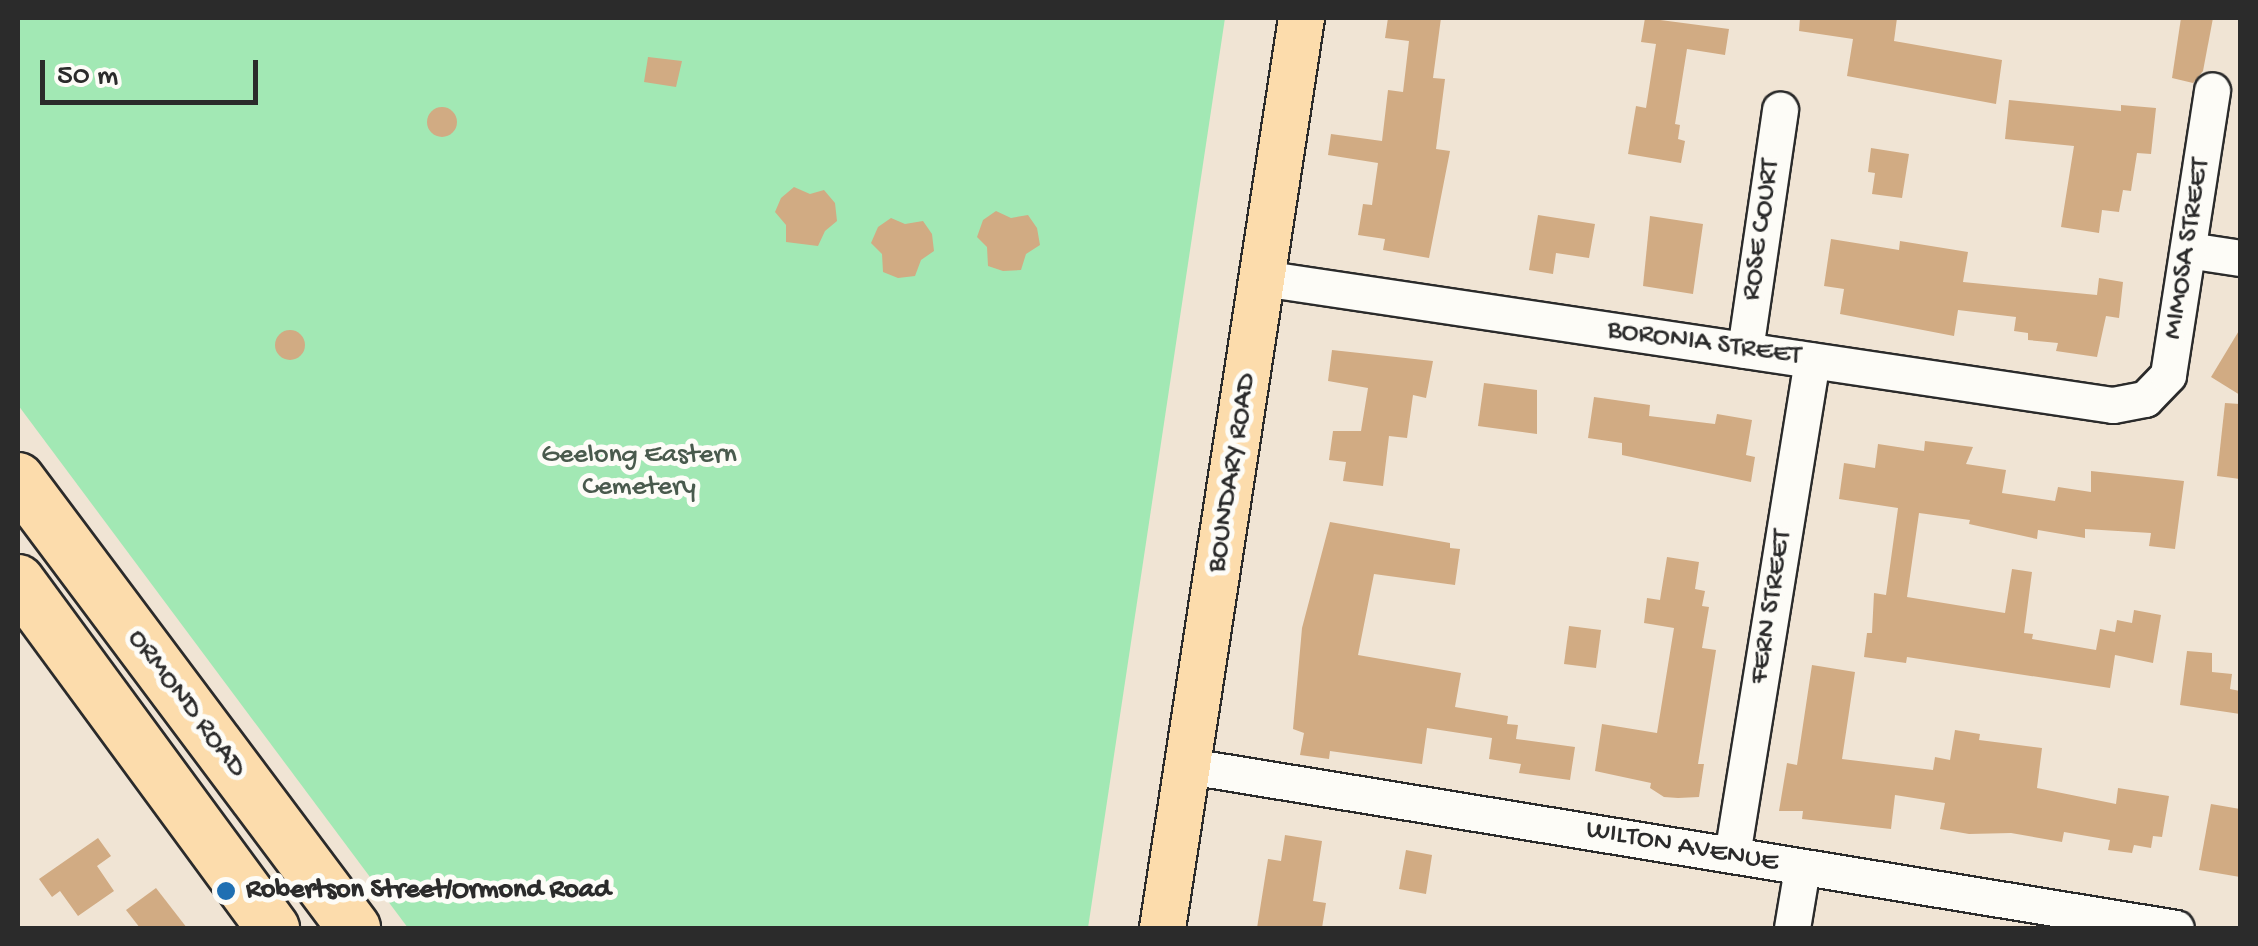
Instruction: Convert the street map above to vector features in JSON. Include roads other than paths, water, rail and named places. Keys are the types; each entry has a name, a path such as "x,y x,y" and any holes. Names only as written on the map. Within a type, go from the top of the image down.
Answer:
{"highway":[{"name":"ORMOND ROAD","path":"18,478 354,928"},
{"path":"18,581 273,928"}],"main road":[{"name":"BOUNDARY ROAD","path":"1162,928 1302,18"}],"street":[{"name":"MIMOSA STREET","path":"2146,399 2168,374 2212,90"},
{"name":"ROSE COURT","path":"1745,350 1780,110"},
{"path":"2188,250 2240,258"},
{"name":"BORONIA STREET","path":"1262,278 2113,405 2146,399"},
{"name":"FERN STREET","path":"1732,855 1812,360"},
{"name":"WILTON AVENUE","path":"1189,766 2176,928"},
{"path":"1792,928 1802,868"}],"place":[{"name":"Robertson Street/Ormond Road","path":"226,891"}],"park label":[{"name":"Geelong Eastern Cemetery","path":"639,472"}]}
